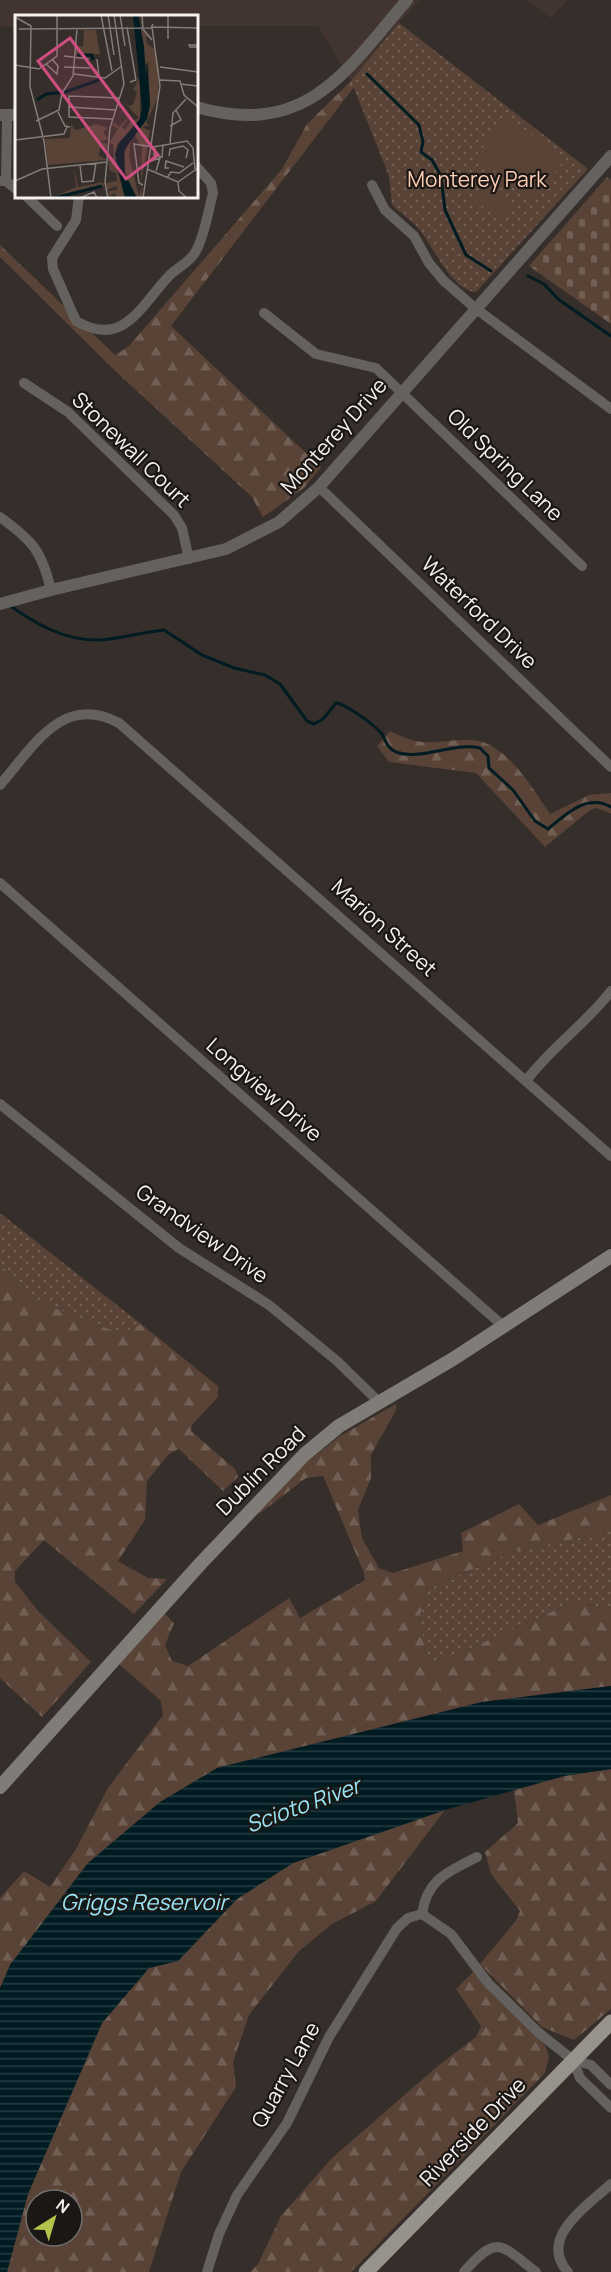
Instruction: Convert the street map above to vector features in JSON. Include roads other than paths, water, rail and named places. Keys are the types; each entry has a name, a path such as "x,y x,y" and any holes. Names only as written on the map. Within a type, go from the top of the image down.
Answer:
{"main road":[{"name":"Dublin Road","path":"0,1786 269,1489 304,1455 339,1426 453,1359 611,1256"},
{"name":"Riverside Drive","path":"366,2272 611,2022"}],"street":[{"path":"198,107 243,115 285,111 298,106 321,93 343,75 407,0"},
{"path":"3,181 8,116"},
{"name":"Monterey Drive","path":"5,602 226,549 260,534 297,507 319,487 611,156"},
{"path":"79,198 76,220 52,258 53,269 76,321 96,329 118,329 139,313 170,275 195,254 213,193 211,183 198,168"},
{"path":"372,184 386,210 414,236 436,272 475,308 611,409"},
{"path":"28,198 57,226"},
{"name":"Old Spring Lane","path":"264,313 316,354 334,360 370,365 582,566"},
{"name":"Stonewall Court","path":"24,383 68,412 174,515 182,528 189,559"},
{"name":"Waterford Drive","path":"319,487 610,764"},
{"path":"0,517 31,540 38,551 51,590"},
{"name":"Marion Street","path":"0,785 48,730 64,718 84,712 103,714 130,731 611,1156"},
{"name":"Longview Drive","path":"0,883 502,1325"},
{"path":"526,1081 557,1045 599,1006 611,991"},
{"name":"Grandview Drive","path":"0,1104 180,1248 269,1305 336,1361 378,1401"},
{"path":"477,1857 442,1876 430,1888 422,1914 451,1934 488,1983 539,2033 573,2060 591,2065 611,2085"},
{"name":"Quarry Lane","path":"207,2272 219,2234 237,2195 287,2123 329,2037 397,1928 408,1918 422,1914"},
{"path":"573,2060 580,2078 611,2108"},
{"path":"568,2272 558,2252 558,2238 566,2227 611,2184"},
{"path":"464,2272 481,2252 495,2246 505,2248 536,2272"}],"water":[{"name":"Griggs Reservoir","path":"611,1686 611,1769 564,1776 445,1810 293,1863 237,1899 178,1961 149,1968 102,2023 31,2188 24,2188 24,2209 7,2272 0,2272 0,1988 10,1965 88,1863 160,1802 217,1768 482,1702"}],"waterway":[{"path":"367,74 419,125 423,142 421,152 432,160 441,176 445,210 466,255 491,271"},
{"path":"528,276 544,284 558,299 611,336"},
{"path":"9,605 40,625 74,638 86,640 164,630 202,655 234,668 265,675 280,684 307,721 314,724 323,719 336,703 347,707 379,730 389,746 396,752 415,754 459,747 480,748 488,756 489,768 513,790 535,821 548,829 577,807 585,804 594,802 611,807"}],"park label":[{"name":"Monterey Park","path":"477,180"}],"water label":[{"name":"Scioto River","path":"303,1805"}]}
